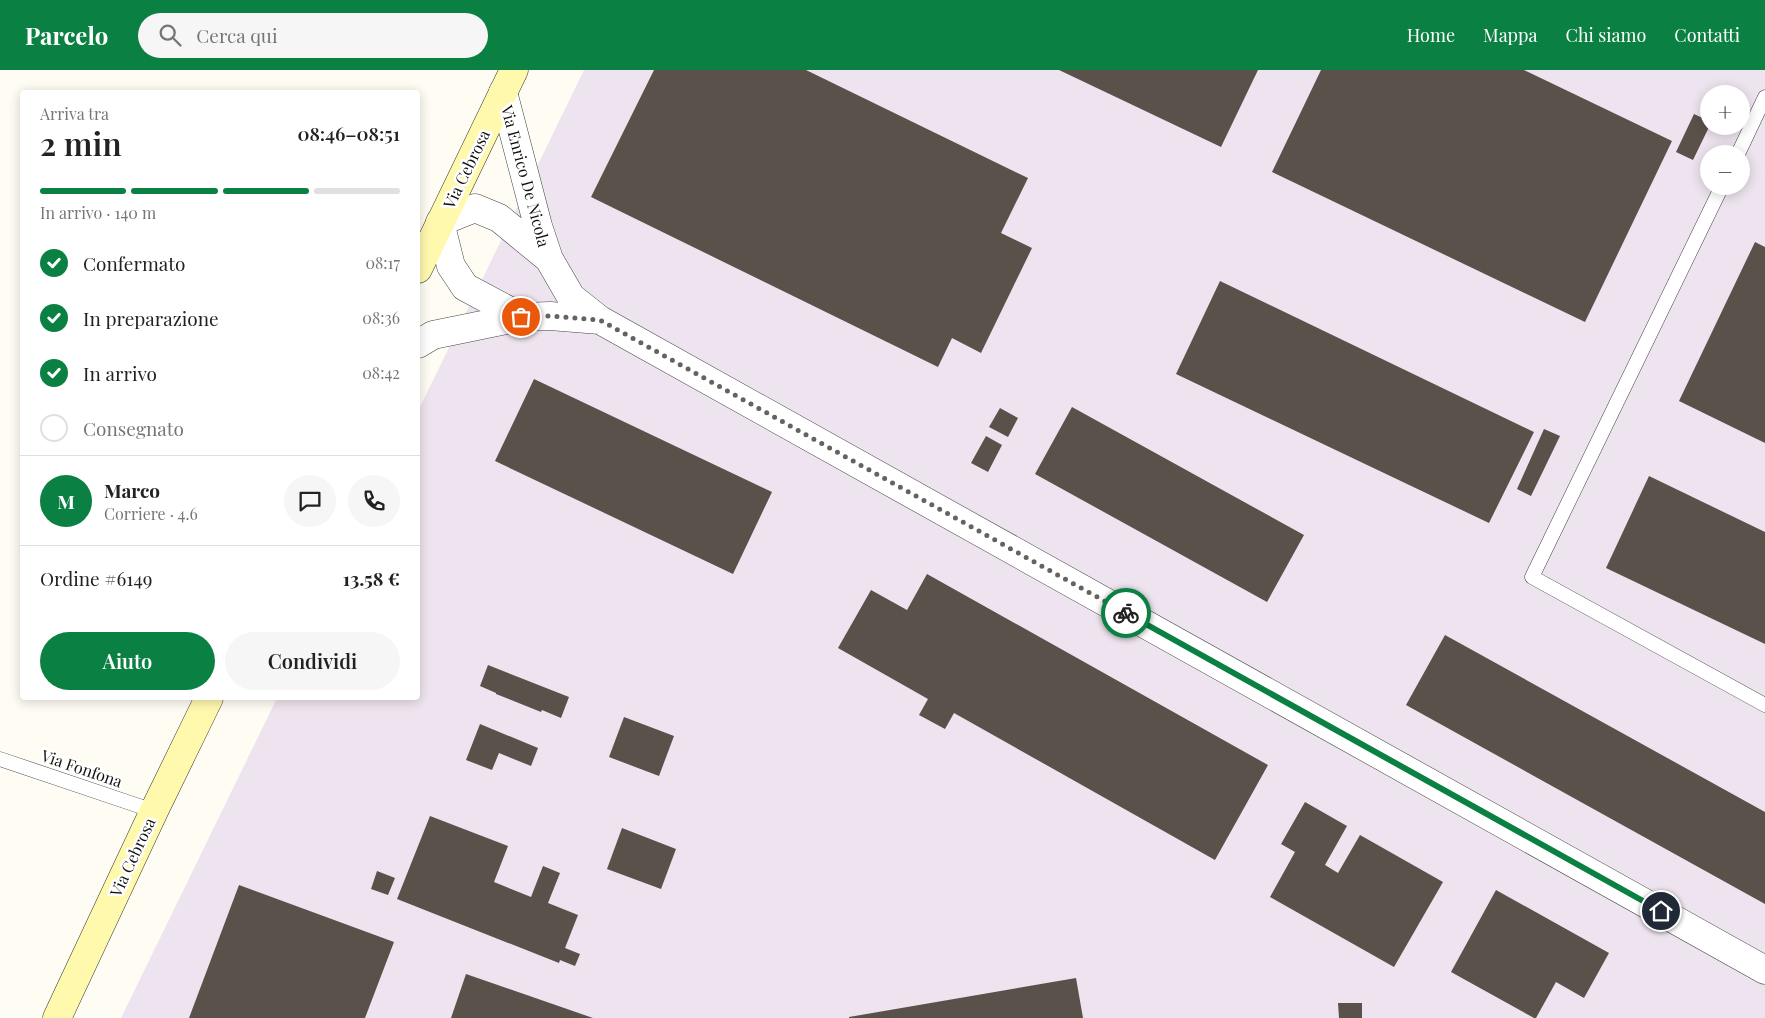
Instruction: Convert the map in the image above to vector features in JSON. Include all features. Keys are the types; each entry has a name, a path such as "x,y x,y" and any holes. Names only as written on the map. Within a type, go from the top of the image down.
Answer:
{"main road":[{"name":"Via Cebrosa","path":"420,265 509,81"},
{"name":"Via Cebrosa","path":"57,1018 208,700"}],"street":[{"name":"Via Enrico De Nicola","path":"509,81 538,226 549,260 571,297 600,320 1765,970"},
{"name":"Via Enrico De Nicola","path":"521,317 464,287 451,266 440,222 474,208 499,218 549,260"},
{"name":"Via Enrico De Nicola","path":"420,343 433,335 521,317 550,316 600,320"}],"lane":[{"path":"1742,145 1765,97"},
{"path":"1718,195 1532,577 1765,705"},
{"name":"Via Fonfona","path":"0,758 154,811"}],"shaded area":[{"path":"584,70 1765,70 1765,1018 121,1018 276,700 420,700 420,407"}],"building":[{"path":"654,70 806,70 1028,178 1001,233 1032,248 981,353 952,338 938,367 591,197"},
{"path":"1059,70 1258,70 1221,147"},
{"path":"1321,70 1524,70 1672,141 1585,322 1272,172"},
{"path":"1694,114 1700,117 1700,135 1705,135 1693,160 1676,152"},
{"path":"1755,242 1765,247 1765,443 1679,401"},
{"path":"1220,281 1534,432 1489,523 1176,374"},
{"path":"534,379 772,492 733,574 495,461"},
{"path":"1072,407 1304,535 1267,602 1035,474"},
{"path":"1000,408 1018,418 1008,437 989,427"},
{"path":"1544,429 1560,436 1531,496 1517,489"},
{"path":"986,436 1002,445 988,472 971,463"},
{"path":"1649,476 1765,532 1765,644 1606,568"},
{"path":"927,574 1268,765 1215,860 954,713 945,729 919,715 928,699 838,648 871,590 907,610"},
{"path":"1445,635 1765,812 1765,904 1406,705"},
{"path":"488,665 569,697 561,718 542,710 541,712 480,686"},
{"path":"624,717 674,736 659,776 609,757"},
{"path":"480,724 538,748 531,766 499,753 492,770 466,760"},
{"path":"1305,802 1347,826 1325,865 1338,873 1360,835 1443,882 1394,967 1270,897 1295,852 1281,844"},
{"path":"430,816 508,846 494,882 531,897 543,866 560,873 548,903 578,915 565,948 580,954 575,966 560,960 559,963 397,899"},
{"path":"622,828 676,849 661,889 607,869"},
{"path":"377,871 395,878 388,895 371,889"},
{"path":"239,885 394,942 365,1018 189,1018"},
{"path":"1496,890 1609,953 1584,998 1556,982 1536,1018 1534,1018 1451,972"},
{"path":"466,974 593,1018 451,1018"},
{"path":"1076,978 1083,1018 849,1018 849,1017"},
{"path":"1338,1003 1362,1003 1362,1018 1339,1018"}],"way so far":[{"path":"521,317 550,316 600,320 1126,613"}],"route":[{"path":"1126,613 1661,911"}]}
